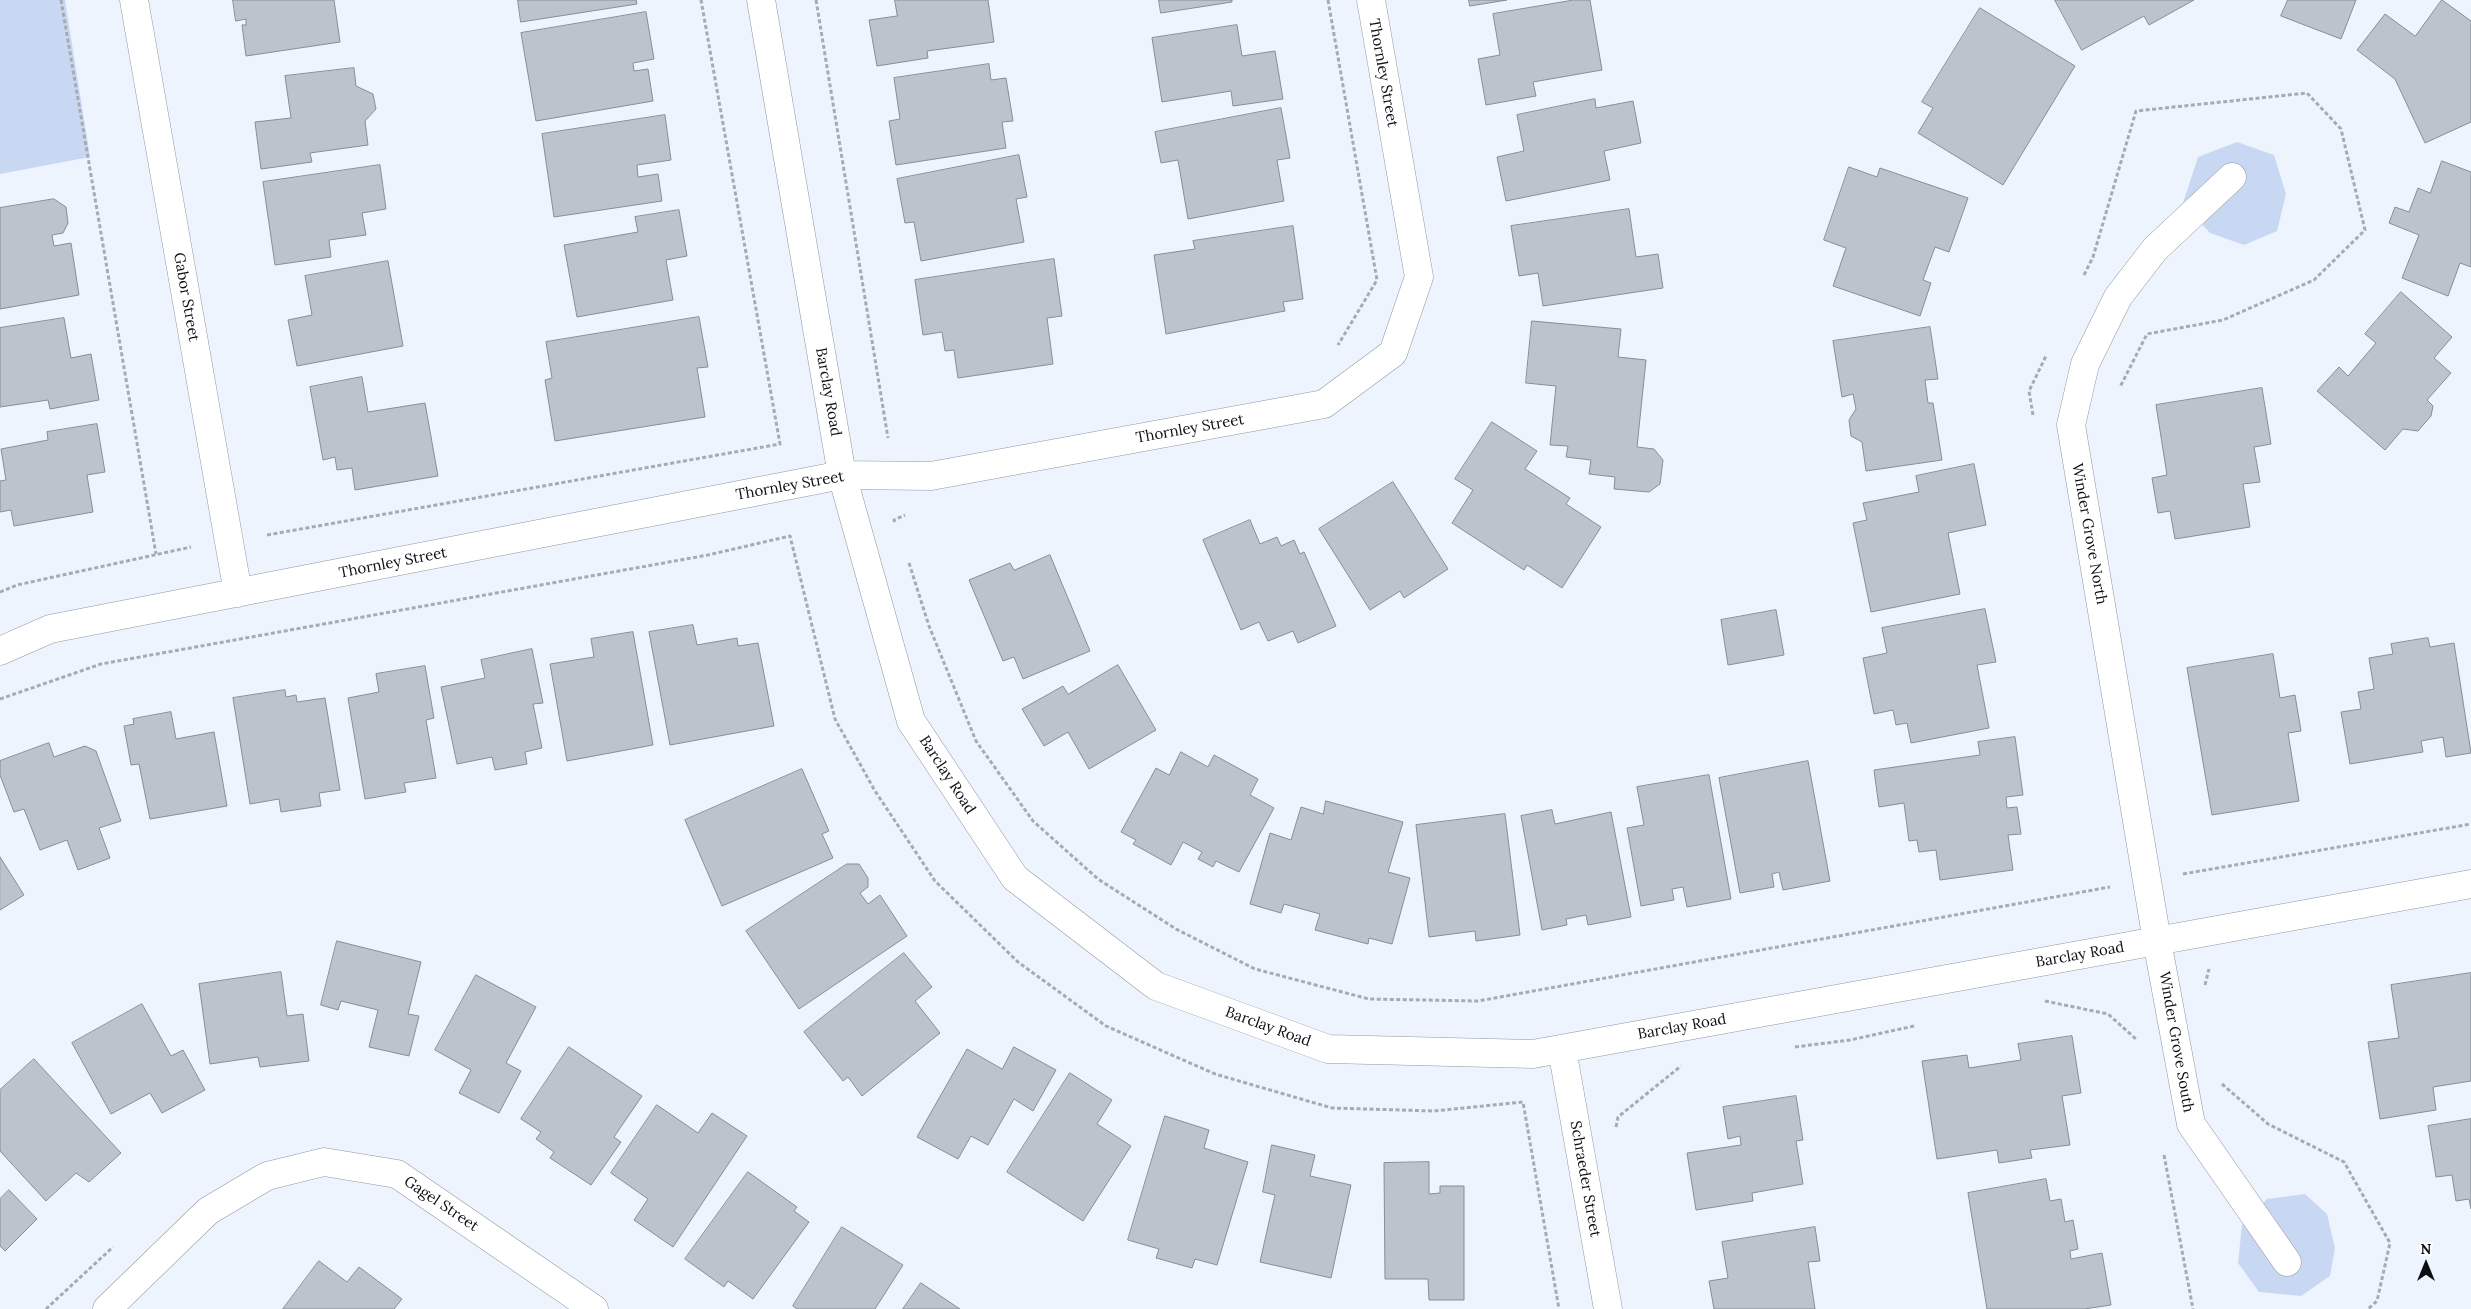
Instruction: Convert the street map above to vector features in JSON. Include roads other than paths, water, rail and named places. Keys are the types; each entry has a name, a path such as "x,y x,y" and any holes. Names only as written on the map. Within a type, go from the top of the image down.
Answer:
{"street":[{"name":"Gabor Street","path":"134,0 238,593"},
{"name":"Barclay Road","path":"761,0 842,475 911,721 1015,878 1156,986 1328,1049 1533,1054 2471,884"},
{"name":"Thornley Street","path":"0,651 50,629 842,475 931,476 1324,404 1393,353 1419,277 1371,0"},
{"name":"Winder Grove North","path":"2157,941 2071,425 2085,364 2118,297 2155,249 2232,177"},
{"name":"Winder Grove South","path":"2157,941 2190,1124 2288,1262"},
{"name":"Schraeder Street","path":"1562,1049 1608,1309"},
{"name":"Gagel Street","path":"107,1309 208,1211 267,1176 324,1162 397,1174 594,1309"}]}
